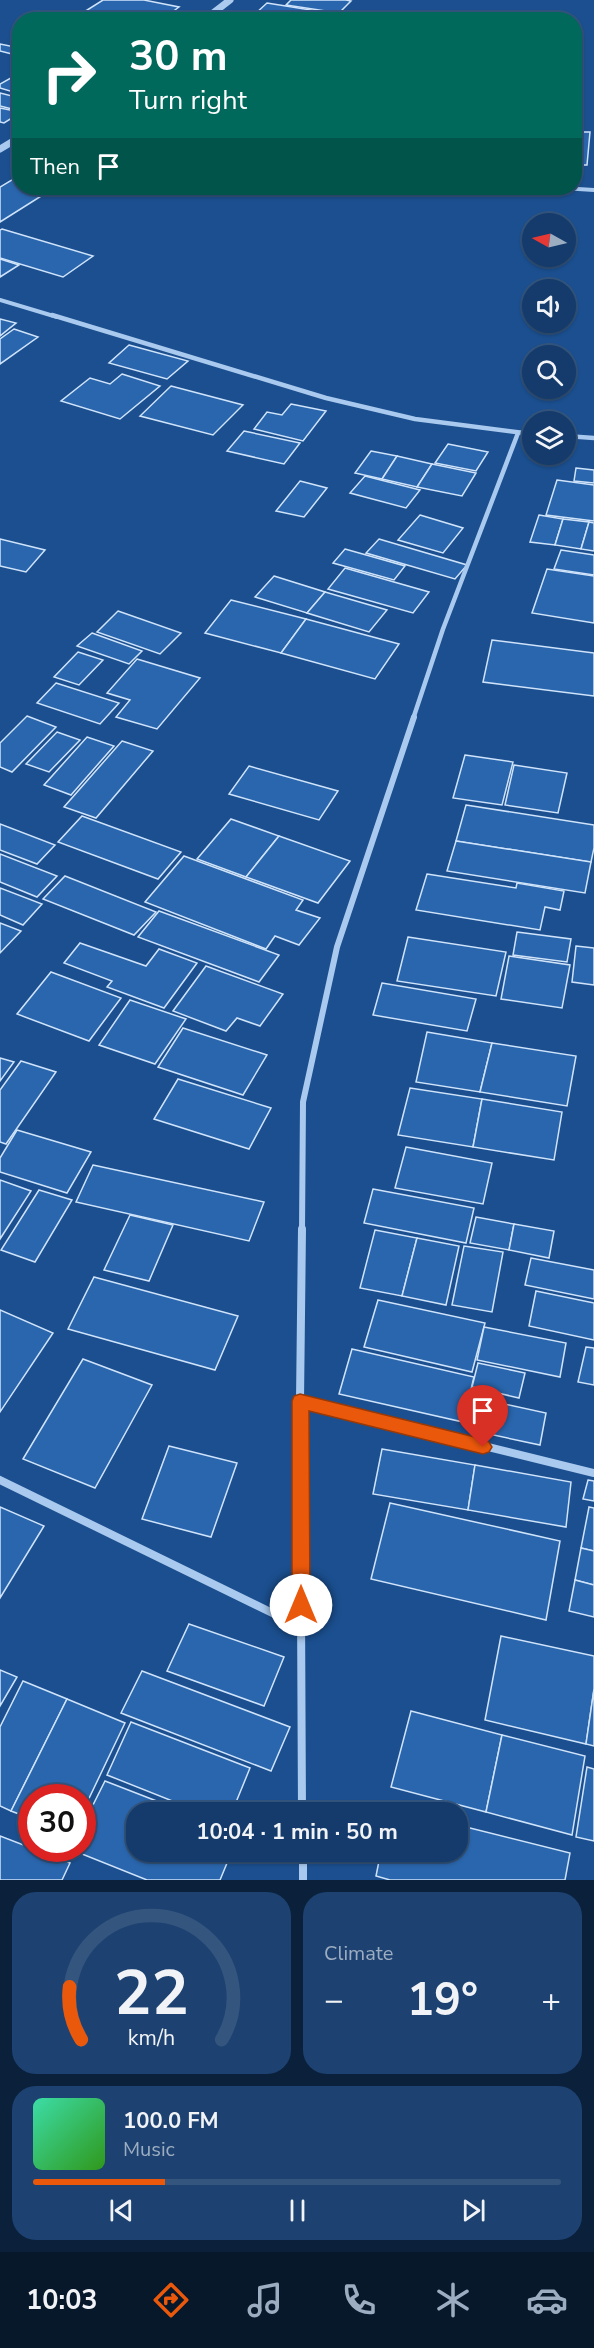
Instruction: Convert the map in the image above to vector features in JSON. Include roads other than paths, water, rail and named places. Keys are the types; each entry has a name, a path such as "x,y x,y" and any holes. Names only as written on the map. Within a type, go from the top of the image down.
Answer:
{"street":[{"path":"214,12 230,0"},
{"path":"0,300 326,398 415,419 522,433"},
{"path":"302,1802 300,1401 303,1102 337,947 443,629 518,433"},
{"path":"576,437 594,438"},
{"path":"300,1401 594,1473"},
{"path":"0,1480 301,1627"},
{"path":"303,1862 303,1880"}]}
